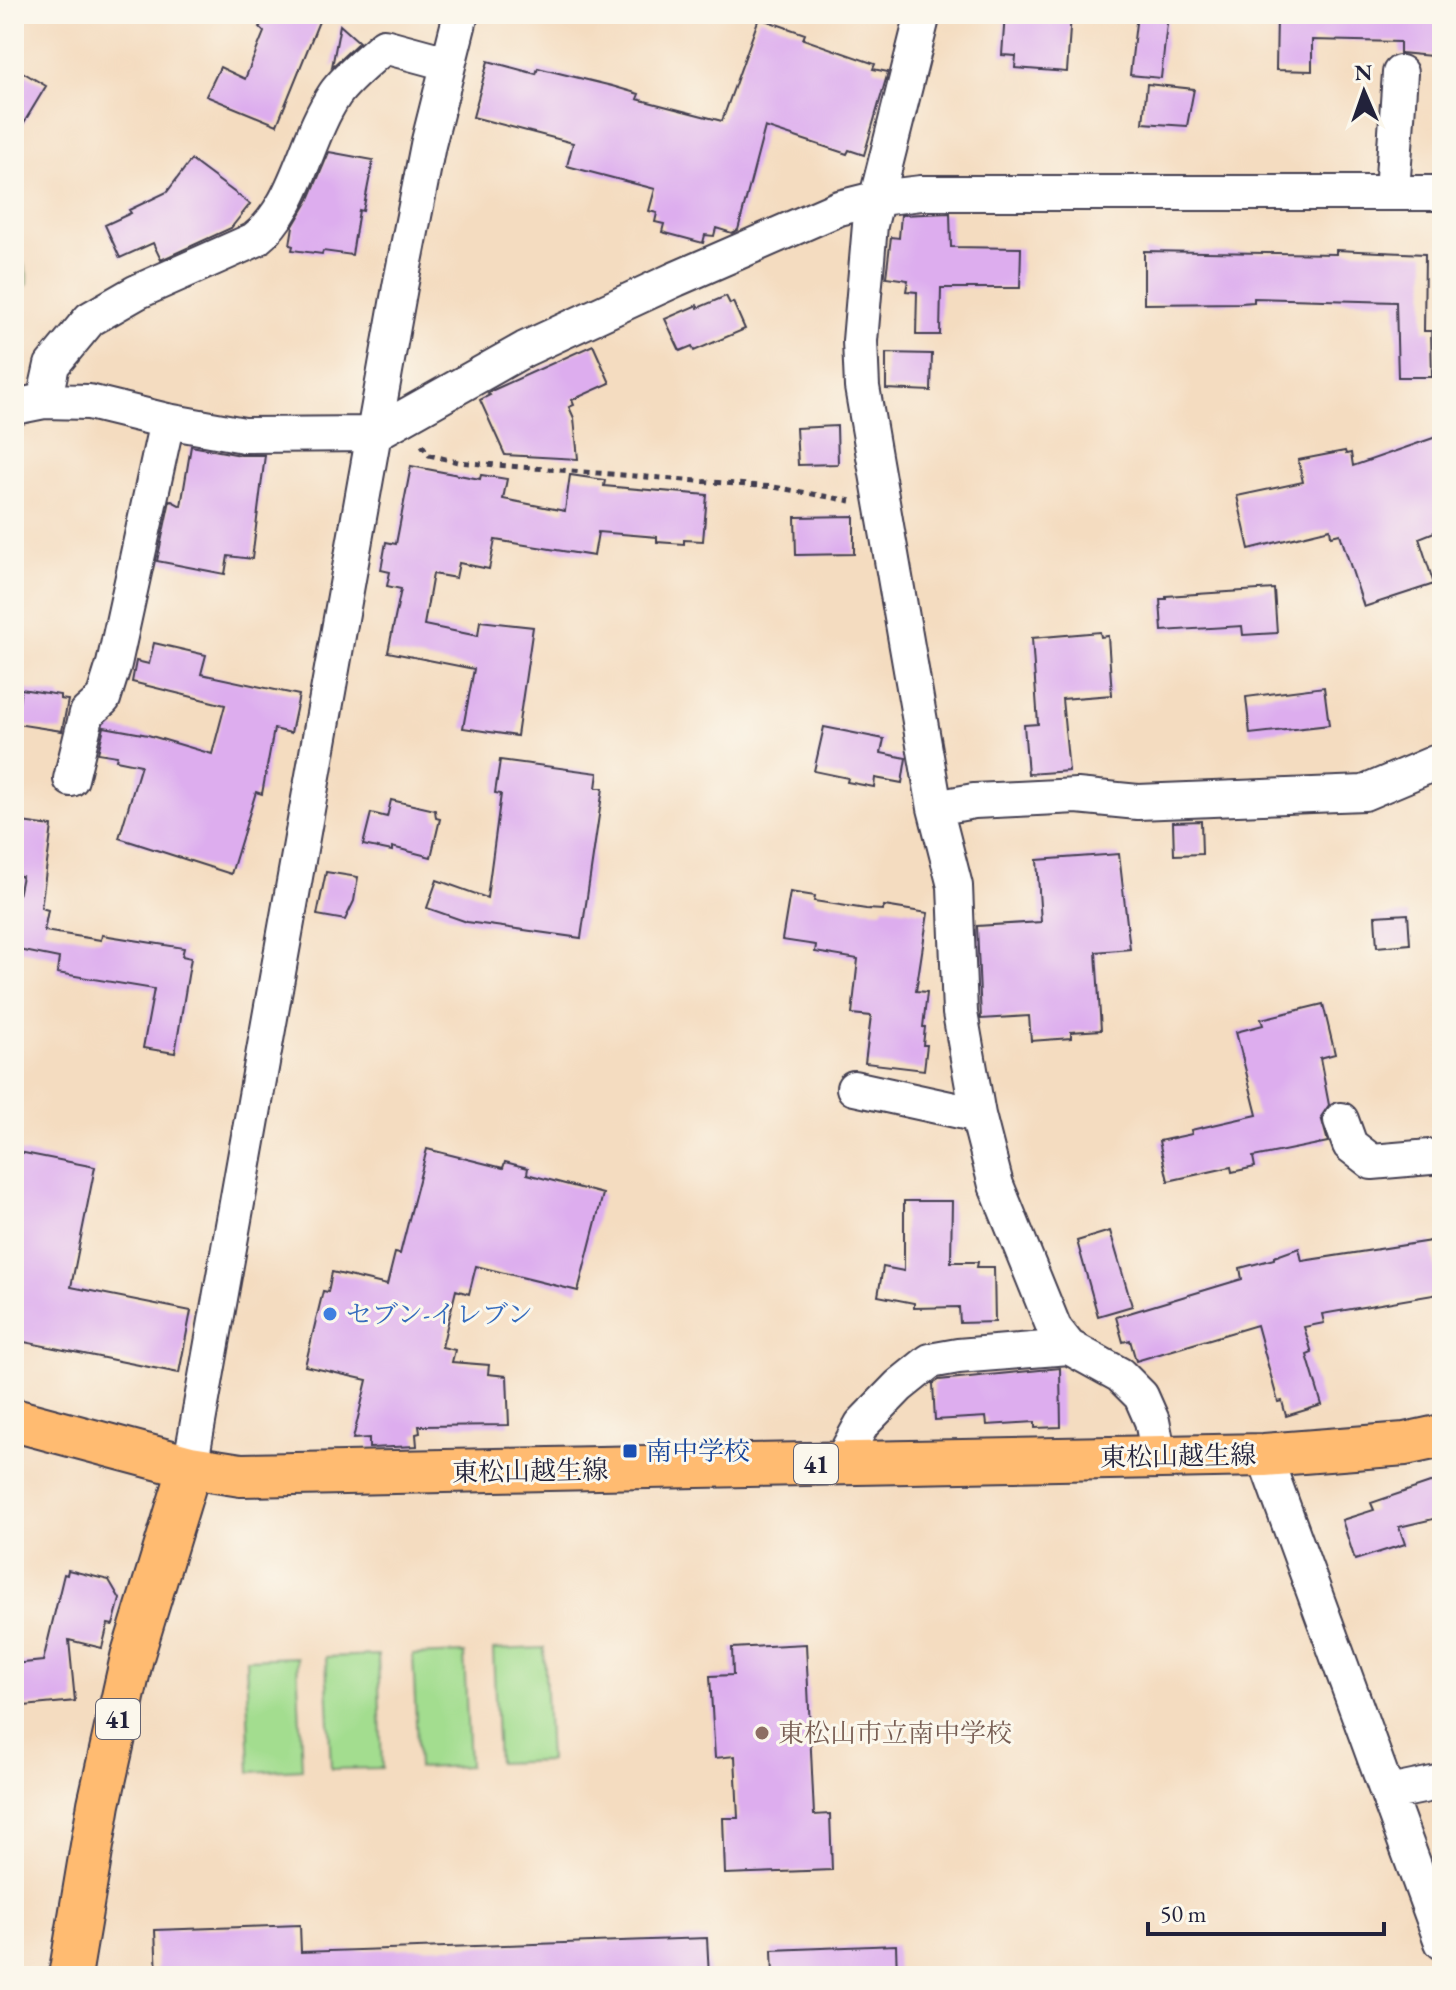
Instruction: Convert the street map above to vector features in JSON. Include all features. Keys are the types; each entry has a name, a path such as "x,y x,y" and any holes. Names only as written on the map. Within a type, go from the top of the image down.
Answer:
{"main road":[{"name":"東松山越生線","path":"14,1420 190,1467 241,1475 1264,1455 1405,1444 1442,1436"},
{"name":"41","path":"70,1976 99,1804 132,1657 190,1467"}],"street":[{"path":"190,1467 389,426 400,287 447,63 461,14"},
{"path":"923,14 870,225 860,341 862,387 881,506 935,808 955,886 960,1013 978,1115 996,1185 1054,1328 1069,1347 1120,1375 1141,1396 1152,1421 1159,1456"},
{"path":"29,404 52,365 90,319 137,292 254,240 268,230 281,211 336,92 384,46 447,63"},
{"path":"1392,192 1400,73"},
{"path":"29,404 89,402 244,435 389,426 525,349 839,208 879,198 953,193 1442,193"},
{"path":"71,779 87,713 103,699 114,664 167,421"},
{"path":"935,808 974,801 1077,796 1138,802 1354,794 1364,793 1442,760"},
{"path":"854,1088 978,1115"},
{"path":"1341,1120 1350,1145 1372,1162 1442,1156"},
{"path":"840,1464 862,1424 899,1386 930,1361 1069,1347"},
{"path":"1264,1455 1442,1942"},
{"path":"1389,1793 1442,1782"}],"path":[{"path":"389,426 429,455 458,462 774,487 881,506"}],"green space":[{"path":"14,239 27,274 27,284 14,294"},
{"path":"544,1648 549,1761 498,1763 493,1650"},
{"path":"464,1653 469,1766 418,1768 413,1655"},
{"path":"378,1655 382,1768 331,1769 326,1657"},
{"path":"297,1657 302,1769 250,1772 246,1659"}],"building":[{"path":"271,14 322,14 277,125 206,96 220,67 245,79 264,32 259,27"},
{"path":"1005,14 1071,14 1067,72 1015,68 1016,56 1002,55"},
{"path":"1137,14 1168,14 1161,78 1130,75"},
{"path":"1442,14 1442,57 1400,53 1400,42 1312,40 1312,71 1276,70 1277,16"},
{"path":"759,18 805,34 803,39 875,64 873,69 888,72 864,155 849,150 847,154 765,127 738,230 732,233 716,228 714,236 705,235 703,243 662,232 664,224 655,222 657,213 649,211 655,189 567,166 573,143 473,117 488,61 536,74 538,68 612,86 639,94 637,99 722,121"},
{"path":"340,25 359,42 332,67"},
{"path":"14,67 46,86 14,139"},
{"path":"1147,84 1194,89 1187,126 1143,123"},
{"path":"329,152 373,160 363,211 359,210 352,255 292,250 293,246 290,245 293,226 309,199"},
{"path":"191,160 250,204 231,228 161,260 153,243 120,258 105,225 167,192"},
{"path":"950,213 951,247 1021,248 1020,288 941,288 940,335 916,335 917,292 906,291 908,280 886,277 891,237 899,238 901,215"},
{"path":"1336,250 1425,254 1424,331 1431,331 1432,377 1398,377 1396,302 1254,298 1254,302 1240,303 1144,304 1144,251 1336,254"},
{"path":"726,296 730,304 733,302 745,329 694,351 692,346 680,351 665,319"},
{"path":"593,345 610,383 572,400 574,405 569,407 574,418 578,459 505,455 480,400 490,395 488,393 491,391"},
{"path":"886,353 932,354 931,391 886,389"},
{"path":"837,426 838,464 798,465 796,428"},
{"path":"1442,435 1442,529 1419,538 1434,584 1364,607 1340,534 1331,536 1330,529 1249,549 1237,496 1303,482 1298,460 1345,451 1346,454 1351,453 1353,466"},
{"path":"191,446 241,455 265,455 252,559 228,556 225,574 157,561 170,500 181,506"},
{"path":"411,466 480,479 481,475 507,479 503,499 565,511 570,475 605,480 604,486 707,495 703,541 684,540 684,544 657,542 657,537 598,532 594,556 495,540 489,569 459,563 456,578 433,574 424,625 478,636 480,621 533,627 517,736 463,728 474,669 388,652 401,589 387,586 390,572 381,570 386,542 396,544"},
{"path":"854,516 854,554 796,555 795,517"},
{"path":"1274,589 1277,633 1243,635 1242,626 1162,631 1160,599 1166,599 1166,596"},
{"path":"1100,632 1101,637 1108,636 1112,695 1062,699 1069,771 1028,774 1024,725 1038,724 1032,638"},
{"path":"154,643 206,655 201,674 299,695 291,733 274,729 262,794 256,792 231,874 119,838 141,765 98,753 104,727 148,735 212,754 225,705 132,682 136,661 149,664"},
{"path":"1324,687 1329,725 1250,734 1246,697"},
{"path":"21,689 60,695 60,699 68,700 62,731 16,724"},
{"path":"824,727 884,739 881,753 906,758 902,783 875,778 874,787 814,771"},
{"path":"500,760 598,773 596,788 603,788 581,938 467,922 427,908 437,880 487,898 501,794 495,793"},
{"path":"391,800 435,810 436,818 440,819 431,857 392,847 392,851 363,845 371,813 387,817"},
{"path":"14,821 52,826 41,908 48,910 44,931 101,940 102,935 184,948 182,956 191,958 175,1053 143,1048 154,989 57,973 59,958 14,949 14,915 22,876 14,875"},
{"path":"1201,821 1202,854 1174,855 1173,822"},
{"path":"1119,854 1130,949 1096,952 1101,1030 1071,1032 1071,1038 1031,1041 1029,1016 981,1019 977,926 1041,922 1037,860"},
{"path":"326,872 358,877 354,901 345,920 317,915"},
{"path":"790,892 815,896 814,901 866,909 883,910 884,906 928,913 916,991 927,992 923,1027 923,1045 927,1045 924,1070 865,1063 871,1016 852,1014 858,959 815,952 816,945 782,940"},
{"path":"1408,914 1410,944 1377,947 1375,916"},
{"path":"1323,1004 1335,1054 1320,1058 1329,1105 1321,1117 1328,1142 1253,1157 1255,1167 1232,1172 1231,1167 1168,1181 1159,1141 1192,1134 1191,1130 1257,1115 1236,1032 1263,1025 1261,1019"},
{"path":"427,1149 503,1168 505,1162 528,1168 527,1174 603,1194 578,1291 476,1266 469,1294 456,1290 442,1347 455,1350 452,1362 489,1365 488,1374 507,1376 509,1425 419,1426 417,1446 369,1448 369,1438 353,1439 367,1380 305,1366 323,1291 328,1292 332,1272 387,1285 395,1253 400,1254"},
{"path":"14,1151 95,1167 71,1287 191,1311 179,1373 14,1340 14,1255 21,1219 14,1218"},
{"path":"904,1201 952,1201 951,1262 978,1262 977,1267 994,1267 995,1322 960,1323 959,1307 914,1308 914,1303 878,1296 883,1267 904,1271"},
{"path":"1110,1231 1132,1306 1098,1316 1077,1241"},
{"path":"1431,1241 1439,1294 1322,1314 1324,1323 1304,1327 1312,1353 1307,1355 1322,1405 1286,1416 1282,1401 1278,1402 1257,1325 1136,1361 1130,1340 1123,1342 1116,1317 1242,1279 1240,1268 1299,1248 1302,1261"},
{"path":"1060,1368 1061,1427 1035,1428 1035,1422 987,1425 986,1417 935,1420 933,1384 939,1380"},
{"path":"1442,1479 1442,1517 1399,1527 1405,1544 1355,1560 1342,1520 1374,1510 1371,1503"},
{"path":"68,1570 109,1580 120,1599 113,1625 108,1624 102,1648 69,1640 75,1701 14,1707 14,1664 43,1661 64,1574 67,1575"},
{"path":"806,1644 814,1815 830,1814 832,1870 725,1874 723,1818 738,1818 735,1756 715,1758 710,1676 733,1675 732,1648"},
{"path":"300,1925 301,1952 707,1938 709,1976 157,1976 155,1930"},
{"path":"896,1945 897,1976 773,1976 772,1950"}],"place":[{"name":"セブン-イレブン","path":"330,1314"},
{"name":"南中学校","path":"630,1451"},
{"name":"東松山市立南中学校","path":"762,1733"}]}
